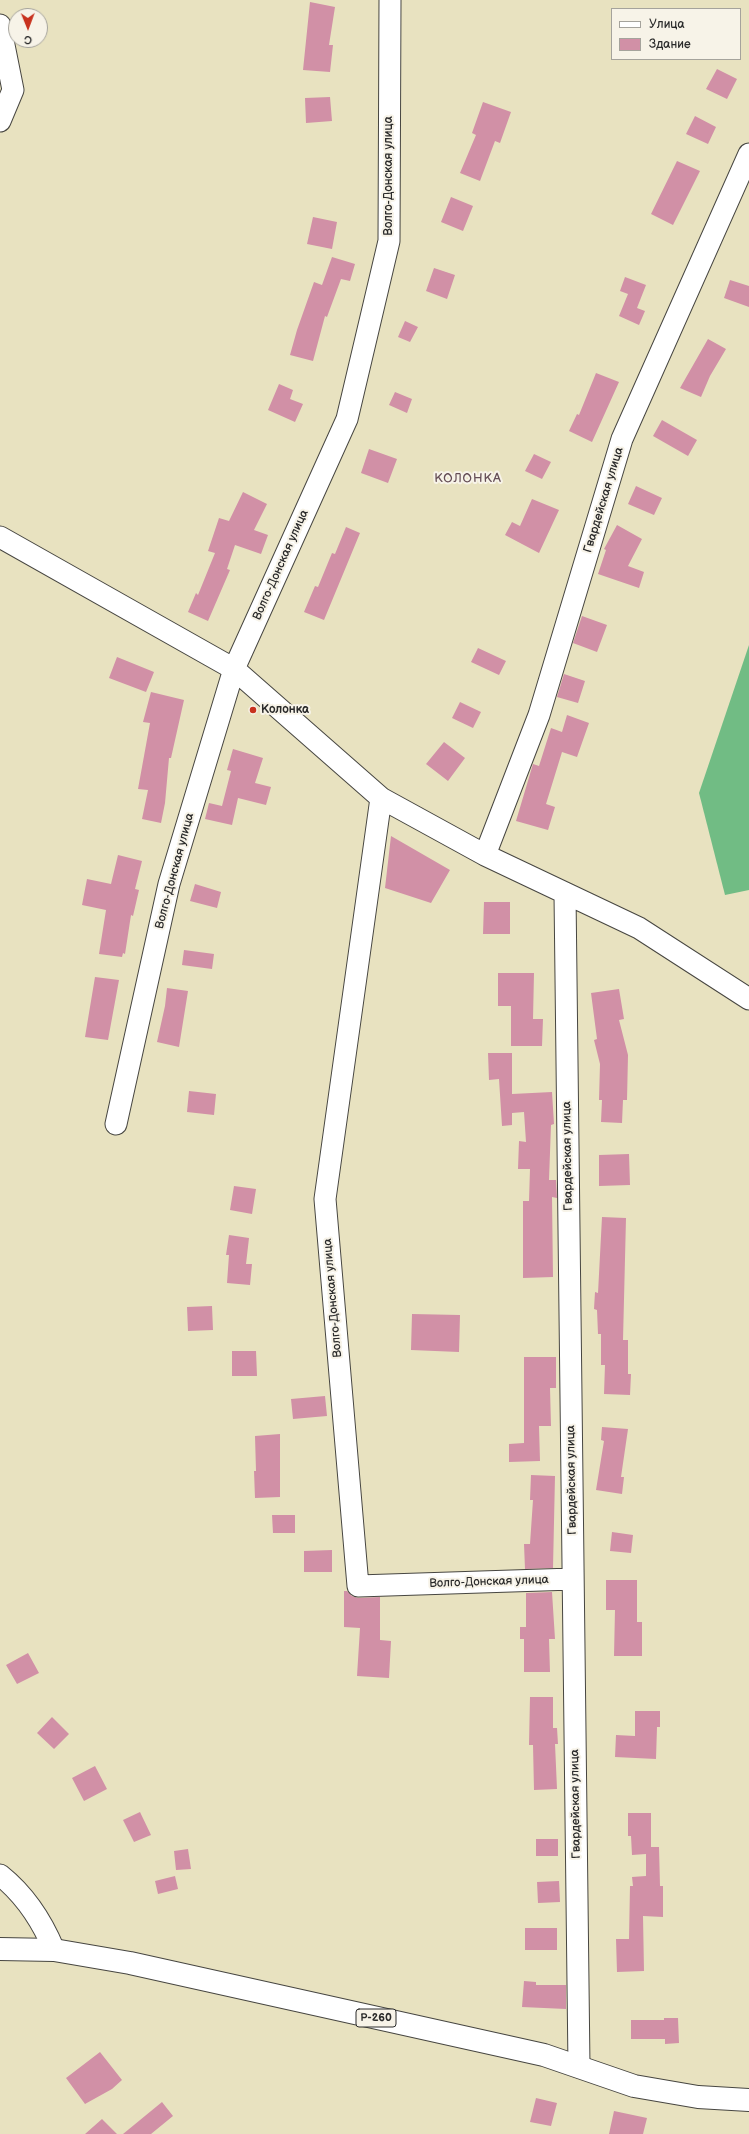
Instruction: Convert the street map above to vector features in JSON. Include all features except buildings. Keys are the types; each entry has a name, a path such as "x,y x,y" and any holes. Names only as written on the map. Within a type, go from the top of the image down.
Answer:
{"highway":[{"name":"Р-260","path":"0,1949 54,1950 130,1963 544,2055 634,2086 698,2097 749,2100"}],"street":[{"name":"Волго-Донская улица","path":"116,1124 169,884 234,669 347,419 389,242 390,0"},
{"path":"0,26 13,90 0,121"},
{"name":"Гвардейская улица","path":"485,855 539,715 622,439 749,154"},
{"path":"0,537 234,669 381,798 485,855 639,928 749,999"},
{"name":"Волго-Донская улица","path":"381,798 325,1199 358,1586 573,1579"},
{"name":"Гвардейская улица","path":"565,894 579,2067"},
{"path":"0,1875 14,1886 28,1904 46,1932 54,1950"}],"green space":[{"path":"749,645 749,890 725,895 699,793"}],"place":[{"name":"Колонка","path":"253,710"}],"district":[{"name":"КОЛОНКА","path":"468,479"}]}
